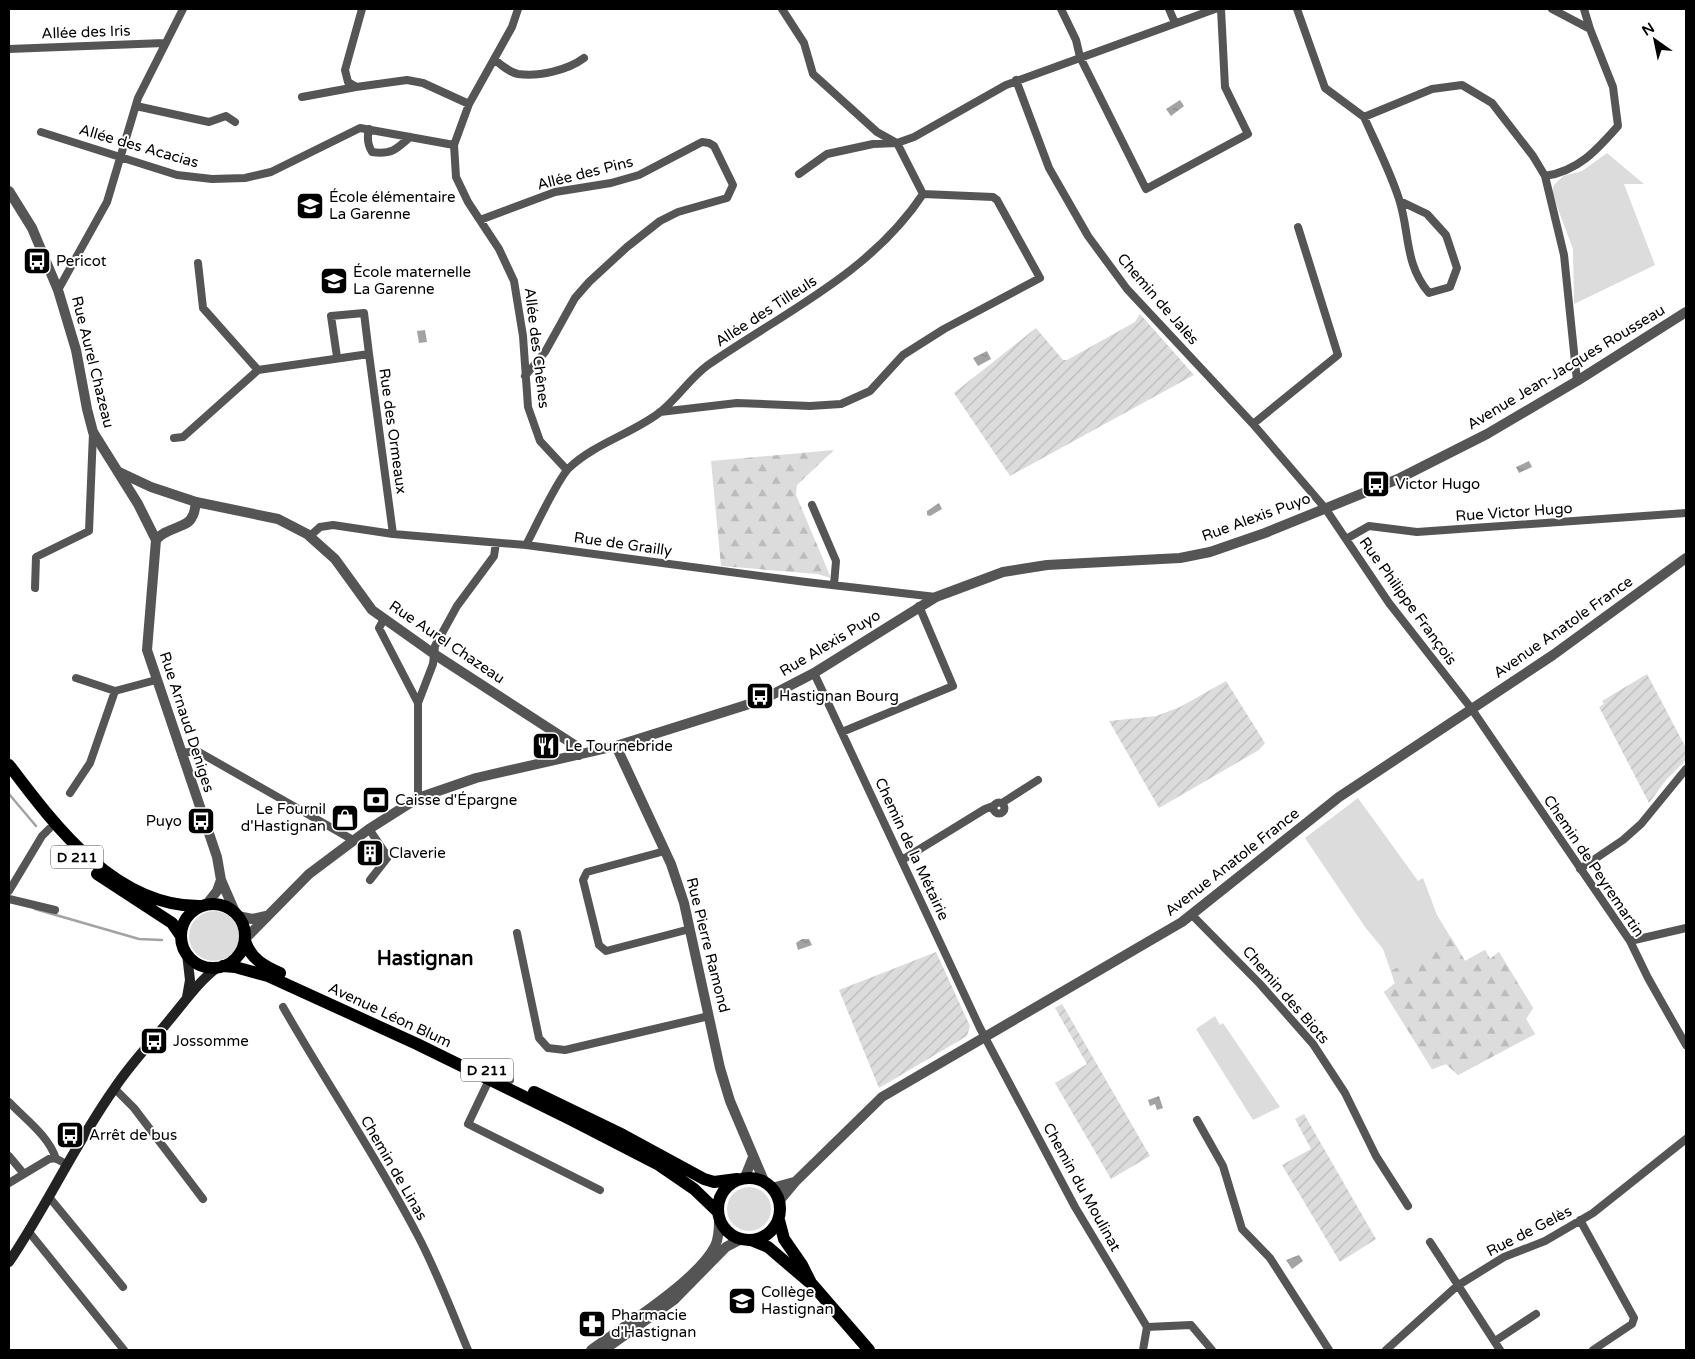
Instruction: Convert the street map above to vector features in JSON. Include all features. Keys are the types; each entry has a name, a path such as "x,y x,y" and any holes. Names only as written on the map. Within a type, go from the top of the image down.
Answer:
{"main road":[{"name":"D 211","path":"9,765 56,826 83,853 109,873 154,897 182,906 204,905"},
{"name":"D 211","path":"9,780 49,829 102,879 172,923 181,936"},
{"path":"9,1262 29,1232 66,1164 114,1088 146,1045 186,998 220,967 237,957 245,940 242,923 236,914 221,905 204,905 187,918 181,936 187,954 190,980 186,998"},
{"name":"Avenue Léon Blum","path":"245,940 248,950 264,966 510,1080 623,1135 704,1179 714,1182 741,1178"},
{"path":"187,954 200,965 220,967"},
{"name":"Avenue Léon Blum","path":"220,967 235,967 268,976 417,1044 659,1165 694,1189 718,1216"},
{"path":"811,1283 802,1264 784,1239 778,1220 780,1200 768,1185 754,1177 741,1178 722,1192 718,1216 728,1232 768,1247 811,1283 869,1350"},
{"path":"746,1240 768,1234 778,1220"}],"street":[{"path":"58,290 107,202 136,106 164,43 183,9"},
{"path":"356,87 348,82 345,70 362,9"},
{"name":"Allée des Chênes","path":"518,9 512,27 469,104 454,145 456,178 499,249 514,281 523,336 528,407 540,441 567,470"},
{"path":"660,412 737,403 810,406 841,404 870,391 903,355 944,329 1040,278 997,200 993,197 923,194 897,143 877,132 813,74 804,43 782,9"},
{"path":"1062,9 1076,40 1080,57 1146,189 1248,134 1225,87 1220,9"},
{"path":"1169,9 1175,23"},
{"path":"799,174 827,154 873,144 897,143 914,137 1016,80 1215,9"},
{"path":"1297,9 1326,88 1364,117 1400,201 1406,239 1417,279 1429,292 1450,288 1457,268 1446,235 1427,214 1400,201"},
{"path":"1552,9 1590,29"},
{"path":"1544,176 1569,170 1592,156 1618,126 1613,86 1584,9"},
{"name":"Allée des Iris","path":"9,49 164,43"},
{"path":"494,60 518,74 572,67 584,58"},
{"path":"302,97 407,80 423,83 469,104"},
{"name":"Chemin de Jalès","path":"1016,80 1049,168 1088,236 1127,289 1253,424 1325,508"},
{"path":"1364,117 1432,89 1462,85 1492,103 1533,156 1544,176 1564,255 1577,381"},
{"path":"136,106 209,122 226,116 236,122"},
{"name":"Allée des Acacias","path":"41,132 120,155 177,175 207,179 245,178 271,172 360,128 454,145"},
{"path":"369,129 367,139 372,152 394,151 410,137"},
{"name":"Allée des Pins","path":"480,220 555,192 610,184 639,175 702,142 709,142 714,146 733,185 727,198 692,207 660,221 589,282 575,298 545,352 525,376"},
{"name":"Allée des Tilleuls","path":"567,470 582,457 660,412 706,367 793,311 868,256 895,232 923,194"},
{"name":"Rue Aurel Chazeau","path":"10,195 32,228 58,290 76,350 93,432 119,472 151,487 196,502 278,520 310,536 335,559 372,610 434,654 576,746 579,755"},
{"path":"1253,424 1338,355 1298,227"},
{"path":"174,438 183,437 258,370 202,308 198,263"},
{"name":"Avenue Jean-Jacques Rousseau","path":"1325,508 1398,479 1469,443 1577,381 1686,312"},
{"path":"337,357 331,316 364,313 369,354"},
{"name":"Rue des Ormeaux","path":"258,370 337,357 369,354 393,534"},
{"path":"35,588 36,557 89,531 93,432"},
{"path":"526,544 567,470"},
{"path":"119,472 156,540 168,529 188,523 192,518 196,502"},
{"path":"812,505 836,561 834,585"},
{"name":"Rue Philippe François","path":"1325,508 1389,603 1471,708"},
{"name":"Rue Alexis Puyo","path":"245,940 266,916 309,874 353,840 418,798 476,778 616,746 733,711 762,700 814,673 919,606 967,583 1024,568 1149,561 1210,552 1325,508"},
{"name":"Rue Victor Hugo","path":"1346,539 1369,526 1417,532 1686,513"},
{"name":"Rue de Grailly","path":"310,536 320,527 333,525 393,534 526,544 936,597"},
{"name":"Rue Arnaud Deniges","path":"156,540 147,642 156,680 217,857 222,880 236,914"},
{"path":"418,798 418,703 433,664 435,646 456,606 494,556 496,543"},
{"name":"Avenue Anatole France","path":"780,1200 795,1182 882,1097 1192,914 1339,797 1553,655 1686,558"},
{"path":"842,732 953,686 919,606"},
{"path":"384,619 379,628 418,703"},
{"name":"Chemin de la Métairie","path":"814,673 986,1036"},
{"path":"76,678 115,691 156,680"},
{"path":"70,793 90,763 115,691"},
{"name":"Chemin de Peyremartin","path":"1471,708 1630,941 1648,978 1686,1045"},
{"name":"Rue Pierre Ramond","path":"616,746 665,851 684,903 730,1102 753,1157 768,1185"},
{"path":"180,753 197,751 353,840"},
{"path":"1580,869 1611,848 1641,824 1686,769"},
{"path":"902,860 985,809 998,804 1038,780"},
{"path":"9,891 42,836 49,829"},
{"path":"369,829 388,857 370,880"},
{"path":"665,851 587,872 583,880 599,945 606,951 690,929"},
{"path":"204,905 217,891 222,880"},
{"path":"9,899 55,910"},
{"path":"236,914 252,919 266,916"},
{"name":"Chemin des Biots","path":"1192,914 1260,984 1313,1044 1345,1093 1376,1156 1408,1206"},
{"path":"1630,941 1686,928"},
{"path":"517,933 539,1038 548,1048 565,1050 709,1016"},
{"name":"Chemin de Linas","path":"283,1007 321,1075 376,1161 419,1237 468,1350"},
{"name":"Chemin du Moulinat","path":"986,1036 1075,1207 1147,1327"},
{"path":"510,1080 488,1080 468,1124 600,1190"},
{"path":"114,1088 134,1108 203,1199"},
{"path":"9,1102 46,1140 56,1158 66,1164"},
{"path":"1197,1120 1223,1166 1242,1229 1270,1258 1329,1350"},
{"name":"Rue de Gelès","path":"1386,1350 1457,1286 1504,1257 1545,1241 1611,1201 1686,1140"},
{"path":"9,1156 24,1174"},
{"path":"741,1178 753,1157"},
{"path":"9,1183 50,1159 56,1158"},
{"name":"Avenue Anatole France","path":"768,1185 795,1182"},
{"path":"49,1197 123,1287"},
{"path":"591,1350 669,1294 697,1268 715,1247 718,1216"},
{"path":"1580,1220 1634,1318 1632,1324 1593,1350"},
{"path":"29,1232 124,1350"},
{"path":"604,1350 674,1300 726,1247 746,1240"},
{"path":"1430,1242 1500,1350"},
{"path":"1495,1340 1536,1314"},
{"path":"1143,1350 1147,1327 1190,1325 1212,1350"}],"green space":[{"path":"1607,153 1644,184 1624,184 1655,265 1574,304 1573,249 1552,193 1554,185 1563,176 1582,171"},
{"path":"1140,314 1194,375 1010,476 954,393 1036,328 1063,360 1067,360 1135,322"},
{"path":"834,450 797,485 796,495 831,578 817,574 721,566 711,461"},
{"path":"1647,674 1686,748 1686,760 1666,780 1649,803 1599,707 1604,704 1602,701"},
{"path":"1226,681 1265,743 1259,750 1159,808 1109,721 1156,716 1180,707"},
{"path":"1358,798 1418,881 1423,878 1437,915 1465,961 1485,950 1490,959 1499,952 1533,1008 1526,1019 1535,1034 1458,1075 1446,1064 1432,1069 1384,992 1395,983 1383,949 1365,927 1305,838"},
{"path":"209,911 219,911 232,918 239,931 239,941 232,954 219,961 209,961 200,957 193,950 189,941 189,931 193,922 200,915"},
{"path":"1451,937 1465,961 1485,950 1490,959 1499,952 1533,1008 1526,1019 1535,1034 1458,1075 1446,1064 1432,1069 1384,992 1395,984 1391,971"},
{"path":"936,952 970,1026 967,1036 879,1088 839,990"},
{"path":"1062,1004 1150,1156 1111,1179 1055,1083 1087,1064 1055,1008"},
{"path":"1215,1016 1220,1025 1223,1023 1280,1107 1253,1120 1196,1029"},
{"path":"1304,1114 1376,1239 1340,1262 1282,1165 1311,1149 1295,1119"},
{"path":"753,1187 765,1193 770,1201 770,1217 765,1225 757,1230 745,1231 733,1225 728,1217 727,1205 733,1193 741,1188"}],"water":[{"path":"1180,100 1184,106 1171,116 1166,109"},
{"path":"425,330 427,342 419,343 417,331"},
{"path":"987,351 991,359 978,366 973,358"},
{"path":"1529,461 1532,467 1519,473 1516,467"},
{"path":"939,503 942,509 930,516 927,515 927,511"},
{"path":"802,939 809,939 812,945 798,950 796,943"},
{"path":"1159,1096 1163,1108 1157,1110 1155,1104 1150,1106 1148,1100"},
{"path":"1299,1255 1303,1261 1292,1269 1286,1260"}],"waterway":[{"path":"9,794 36,826"},
{"path":"35,909 139,939 162,940"}],"place":[{"name":"École élémentaire La Garenne","path":"310,206"},
{"name":"Pericot","path":"37,261"},
{"name":"École maternelle La Garenne","path":"334,281"},
{"name":"Victor Hugo","path":"1376,484"},
{"name":"Hastignan Bourg","path":"760,696"},
{"name":"Le Tournebride","path":"546,746"},
{"name":"Caisse d'Épargne","path":"376,800"},
{"name":"Le Fournil d'Hastignan","path":"345,818"},
{"name":"Puyo","path":"201,821"},
{"name":"Claverie","path":"370,853"},
{"name":"Jossomme","path":"154,1041"},
{"name":"Arrêt de bus","path":"70,1135"},
{"name":"Collège Hastignan","path":"742,1301"},
{"name":"Pharmacie d'Hastignan","path":"592,1324"}],"district":[{"name":"Hastignan","path":"425,958"}]}
